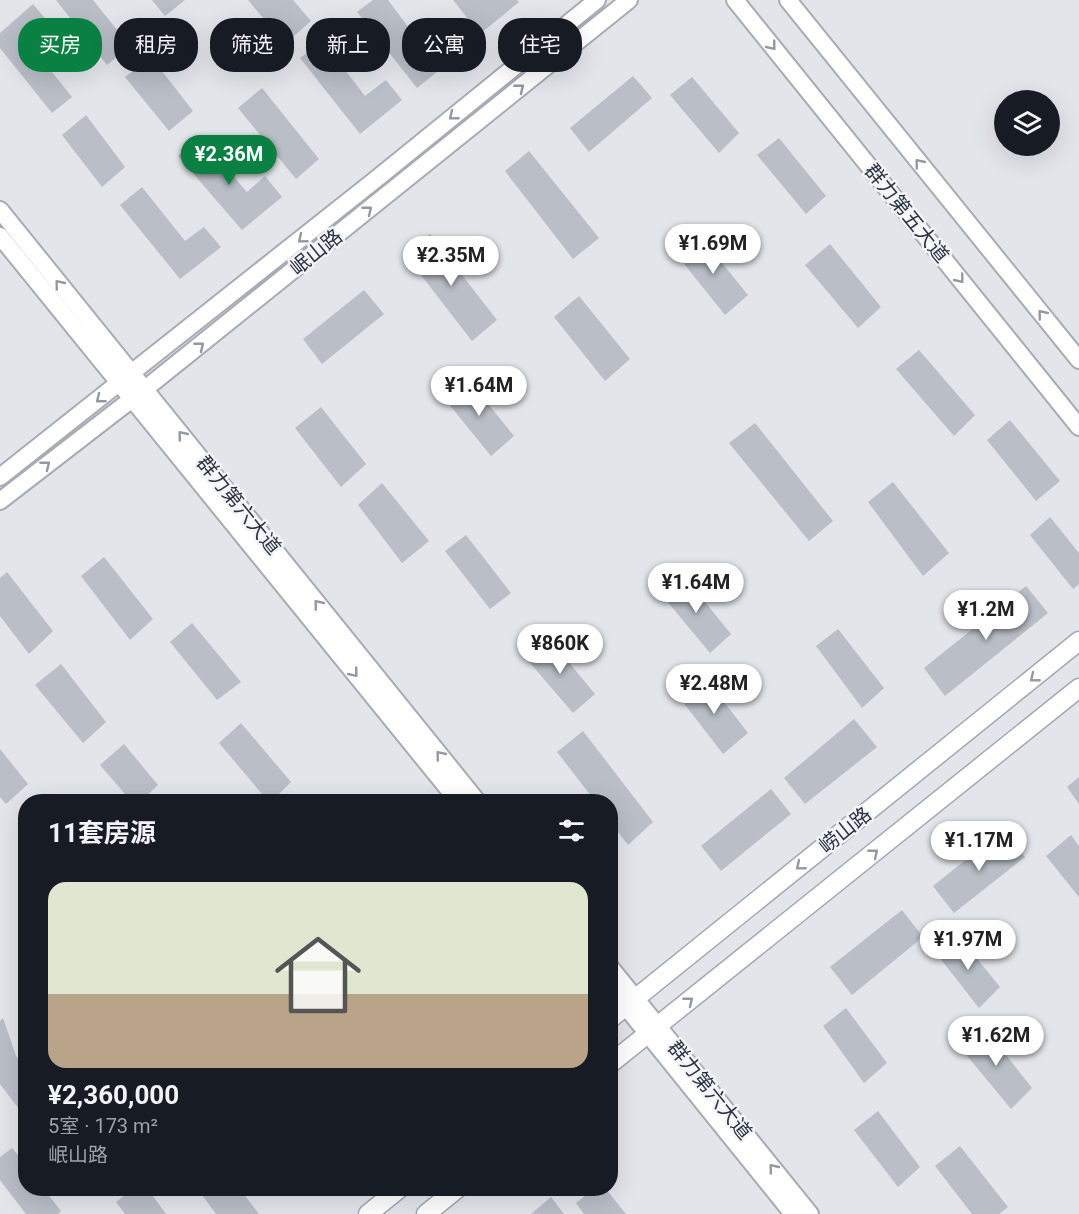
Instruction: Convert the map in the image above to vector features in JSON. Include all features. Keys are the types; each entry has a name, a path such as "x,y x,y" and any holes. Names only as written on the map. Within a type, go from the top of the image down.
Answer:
{"main road":[{"name":"岷山路","path":"0,477 375,180 597,0"},
{"name":"岷山路","path":"0,501 138,394 629,0"},
{"name":"群力第五大道","path":"735,0 1079,427"},
{"name":"群力第五大道","path":"788,0 1079,360"},
{"name":"群力第六大道","path":"0,210 125,379"},
{"name":"群力第六大道","path":"0,236 138,394 471,794"},
{"name":"群力第六大道","path":"138,394 452,794"},
{"name":"崂山路","path":"618,1013 1079,641"},
{"name":"崂山路","path":"618,1057 1079,688"},
{"name":"群力第六大道","path":"618,981 631,1003 810,1214"},
{"name":"群力第六大道","path":"618,993 631,1003"},
{"name":"群力第六大道","path":"653,1029 793,1214"},
{"path":"368,1214 390,1196"},
{"path":"426,1214 448,1196"}],"building":[{"path":"56,0 93,0 114,26 114,59 107,65 102,59 102,18 70,18"},
{"path":"152,0 185,0 165,16"},
{"path":"248,0 293,0 308,18 306,18 306,25 294,36 294,18 263,18"},
{"path":"373,0 388,0 402,19 402,69 390,54 390,18 362,18 357,12"},
{"path":"453,0 517,0 519,2 486,29 486,18 467,18"},
{"path":"33,4 45,18 18,18 18,70 0,48 0,33"},
{"path":"306,54 306,66 300,58"},
{"path":"19,72 52,72 72,97 52,113"},
{"path":"132,72 163,72 193,111 169,131 125,77"},
{"path":"311,72 347,72 365,96 386,80 402,100 360,134"},
{"path":"404,72 437,72 417,88"},
{"path":"633,76 652,98 589,152 570,128"},
{"path":"692,77 739,133 719,153 670,95"},
{"path":"262,88 319,159 296,179 238,108"},
{"path":"86,115 125,167 102,187 62,135"},
{"path":"200,138 247,192 265,176 282,197 242,230 178,156"},
{"path":"779,138 826,196 806,214 757,155"},
{"path":"529,151 599,238 573,259 505,171"},
{"path":"142,187 185,241 204,227 221,247 180,279 120,205"},
{"path":"430,234 497,320 472,341 404,253"},
{"path":"700,236 748,295 725,315 677,255"},
{"path":"830,244 881,307 858,328 805,265"},
{"path":"364,290 384,314 322,364 303,339"},
{"path":"579,296 630,359 605,381 554,317"},
{"path":"919,350 975,415 954,436 896,369"},
{"path":"467,378 514,436 491,456 444,398"},
{"path":"321,407 366,464 341,487 295,428"},
{"path":"1010,420 1060,481 1036,501 987,440"},
{"path":"755,423 833,521 809,541 729,443"},
{"path":"893,482 949,553 923,576 868,502"},
{"path":"382,483 429,541 402,563 358,505"},
{"path":"1050,517 1079,553 1079,584 1073,589 1030,535"},
{"path":"466,535 511,593 490,609 445,551"},
{"path":"104,557 153,619 130,640 81,576"},
{"path":"7,572 53,631 29,654 0,616 0,578"},
{"path":"683,575 731,634 710,653 661,594"},
{"path":"1026,586 1048,613 945,696 924,668"},
{"path":"192,623 241,682 217,700 170,642"},
{"path":"838,629 884,688 862,708 816,646"},
{"path":"548,637 595,694 573,713 525,657"},
{"path":"61,664 106,722 83,743 35,685"},
{"path":"704,676 748,733 723,754 679,697"},
{"path":"854,719 877,747 805,804 784,778"},
{"path":"241,723 291,782 279,794 262,794 219,743"},
{"path":"583,731 653,822 628,845 618,832 618,794 590,794 557,752"},
{"path":"124,744 158,785 148,794 125,794 100,765"},
{"path":"0,749 28,784 6,804 0,797"},
{"path":"1079,777 1079,804 1067,787"},
{"path":"771,789 791,814 721,871 701,846"},
{"path":"1002,831 1025,857 954,913 933,886"},
{"path":"1071,835 1079,846 1079,897 1046,856"},
{"path":"902,910 923,937 852,995 830,967"},
{"path":"957,934 1000,987 979,1008 936,953"},
{"path":"846,1008 887,1063 864,1083 823,1026"},
{"path":"3,1018 18,1058 18,1108 0,1084 0,1021"},
{"path":"982,1025 1032,1088 1011,1109 959,1046"},
{"path":"878,1111 920,1167 898,1187 854,1130"},
{"path":"960,1146 1008,1207 999,1214 972,1214 935,1166"},
{"path":"12,1148 18,1155 18,1196 49,1196 61,1211 58,1214 26,1214 0,1180 0,1157"},
{"path":"124,1196 153,1196 166,1214 125,1214 116,1202"},
{"path":"203,1196 245,1196 259,1214 216,1214"},
{"path":"585,1196 611,1196 626,1214 584,1214 576,1203"},
{"path":"551,1197 564,1214 531,1214"}]}
